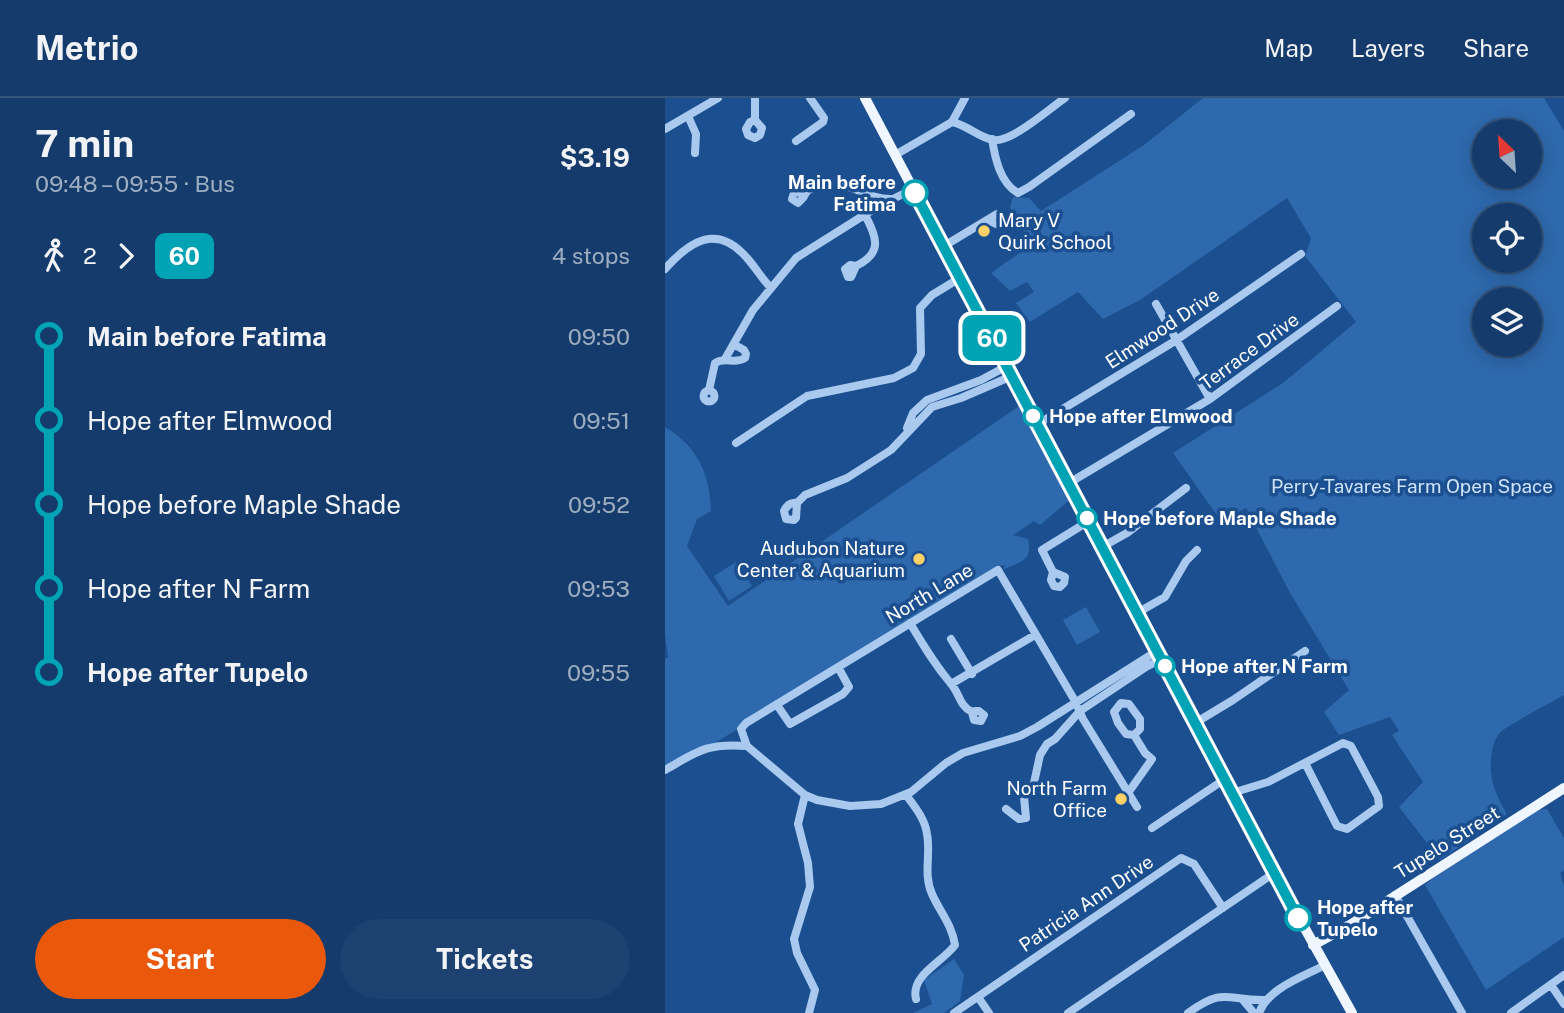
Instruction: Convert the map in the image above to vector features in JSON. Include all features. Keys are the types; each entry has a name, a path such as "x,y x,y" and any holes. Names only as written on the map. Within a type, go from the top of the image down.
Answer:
{"main road":[{"path":"865,98 1274,873 1352,1013"},
{"name":"Tupelo Street","path":"1313,945 1350,925 1564,788"}],"street":[{"path":"665,129 718,98"},
{"path":"755,98 755,120"},
{"path":"796,142 823,122 824,118 810,98"},
{"path":"952,122 1000,140 1065,98"},
{"path":"895,155 952,122 961,99"},
{"path":"992,139 997,163 1012,190 1018,193 1131,114"},
{"path":"688,116 696,134 695,153"},
{"path":"807,191 830,182 891,200"},
{"path":"725,359 735,345 746,320 796,258 913,189"},
{"path":"856,266 874,251 874,235 865,215"},
{"path":"944,246 987,220"},
{"path":"665,269 692,243 712,238 722,240 739,250 771,288"},
{"name":"Elmwood Drive","path":"1038,424 1175,341 1301,254"},
{"path":"736,443 807,396 894,378 913,368 922,354 919,308 932,295 960,278"},
{"path":"1156,304 1210,399"},
{"name":"Terrace Drive","path":"1069,483 1210,399 1337,306"},
{"path":"709,390 715,363 725,359 736,361 745,358 744,350 735,345"},
{"path":"797,503 814,490 857,472 891,450 935,401 1009,371"},
{"path":"1103,547 1127,533 1186,488"},
{"path":"1053,572 1042,550 1089,521"},
{"path":"1137,613 1165,597 1186,561 1197,550"},
{"name":"North Lane","path":"747,746 741,729 746,723 998,570 1137,807"},
{"path":"910,623 936,667 951,684 962,706 972,712"},
{"path":"951,684 1035,635"},
{"path":"951,639 972,674"},
{"path":"1195,723 1305,651"},
{"path":"665,770 711,746 747,746 805,795 851,806 881,804 906,795 957,756 1020,736 1075,701 1160,655"},
{"path":"1006,810 1019,819 1025,819 1024,797 1038,774 1040,755 1047,744 1080,711 1160,655"},
{"path":"777,705 790,724 843,694 849,687 838,667"},
{"path":"1128,793 1152,759 1145,753 1135,735"},
{"path":"1232,793 1268,782 1343,743 1347,743 1378,797 1379,806 1347,829 1337,826 1305,763"},
{"path":"1152,828 1225,779"},
{"path":"805,795 798,824 808,863 810,887 794,939 797,953 815,990 809,1013"},
{"path":"906,795 926,827 927,877 934,897 950,926 955,945 919,980 915,989 916,999"},
{"name":"Patricia Ann Drive","path":"954,1013 1181,858 1194,864 1223,908"},
{"path":"1068,1013 1274,873"},
{"path":"1395,895 1462,1013"},
{"path":"1259,1013 1265,1000 1325,965"},
{"path":"1511,1013 1564,975"},
{"path":"1551,985 1564,1004"},
{"path":"978,997 989,1013"},
{"path":"1188,1013 1216,997 1265,1000"},
{"path":"1239,997 1254,1013"}],"green space":[{"name":"Perry-Tavares Farm Open Space","path":"1203,98 1544,98 1564,131 1564,695 1503,730 1495,741 1491,760 1492,776 1495,791 1507,814 1440,860 1399,807 1423,782 1392,735 1399,731 1390,717 1339,735 1324,712 1349,690 1289,591 1246,508 1221,521 1173,453 1283,383 1356,322 1305,256 1311,238 1287,198 1140,300 1103,319 1078,292 1030,322 1016,303 1034,292 1027,282 1010,291 991,273 1031,245 1010,207 1013,197 1029,198 1041,211 1144,145"},
{"path":"1019,406 1031,421 1030,426 1072,498 1040,525 1034,521 1013,535 1028,539 1027,557 1003,570 1005,565 999,566 675,768 665,771 665,659 668,657 665,635 665,427 686,443 705,473 711,511 697,519 687,546 728,606"},
{"path":"736,562 752,586 729,601 714,576"},
{"path":"1086,607 1100,632 1077,645 1063,620"},
{"path":"1547,809 1564,838 1564,870 1560,873 1564,886 1564,937 1486,990 1425,885 1439,873 1536,810"},
{"path":"954,959 964,975 960,1001 944,1013 913,1013 932,1004 924,980"}],"bus line":[{"name":"60","path":"915,193 1298,918"}],"place":[{"name":"Main before Fatima","path":"915,193"},
{"name":"Mary V Quirk School","path":"984,231"},
{"name":"Hope after Elmwood","path":"1033,416"},
{"name":"Hope before Maple Shade","path":"1087,518"},
{"name":"Audubon Nature Center & Aquarium","path":"919,559"},
{"name":"Hope after N Farm","path":"1165,666"},
{"name":"North Farm Office","path":"1121,799"},
{"name":"Hope after Tupelo","path":"1298,918"}]}
